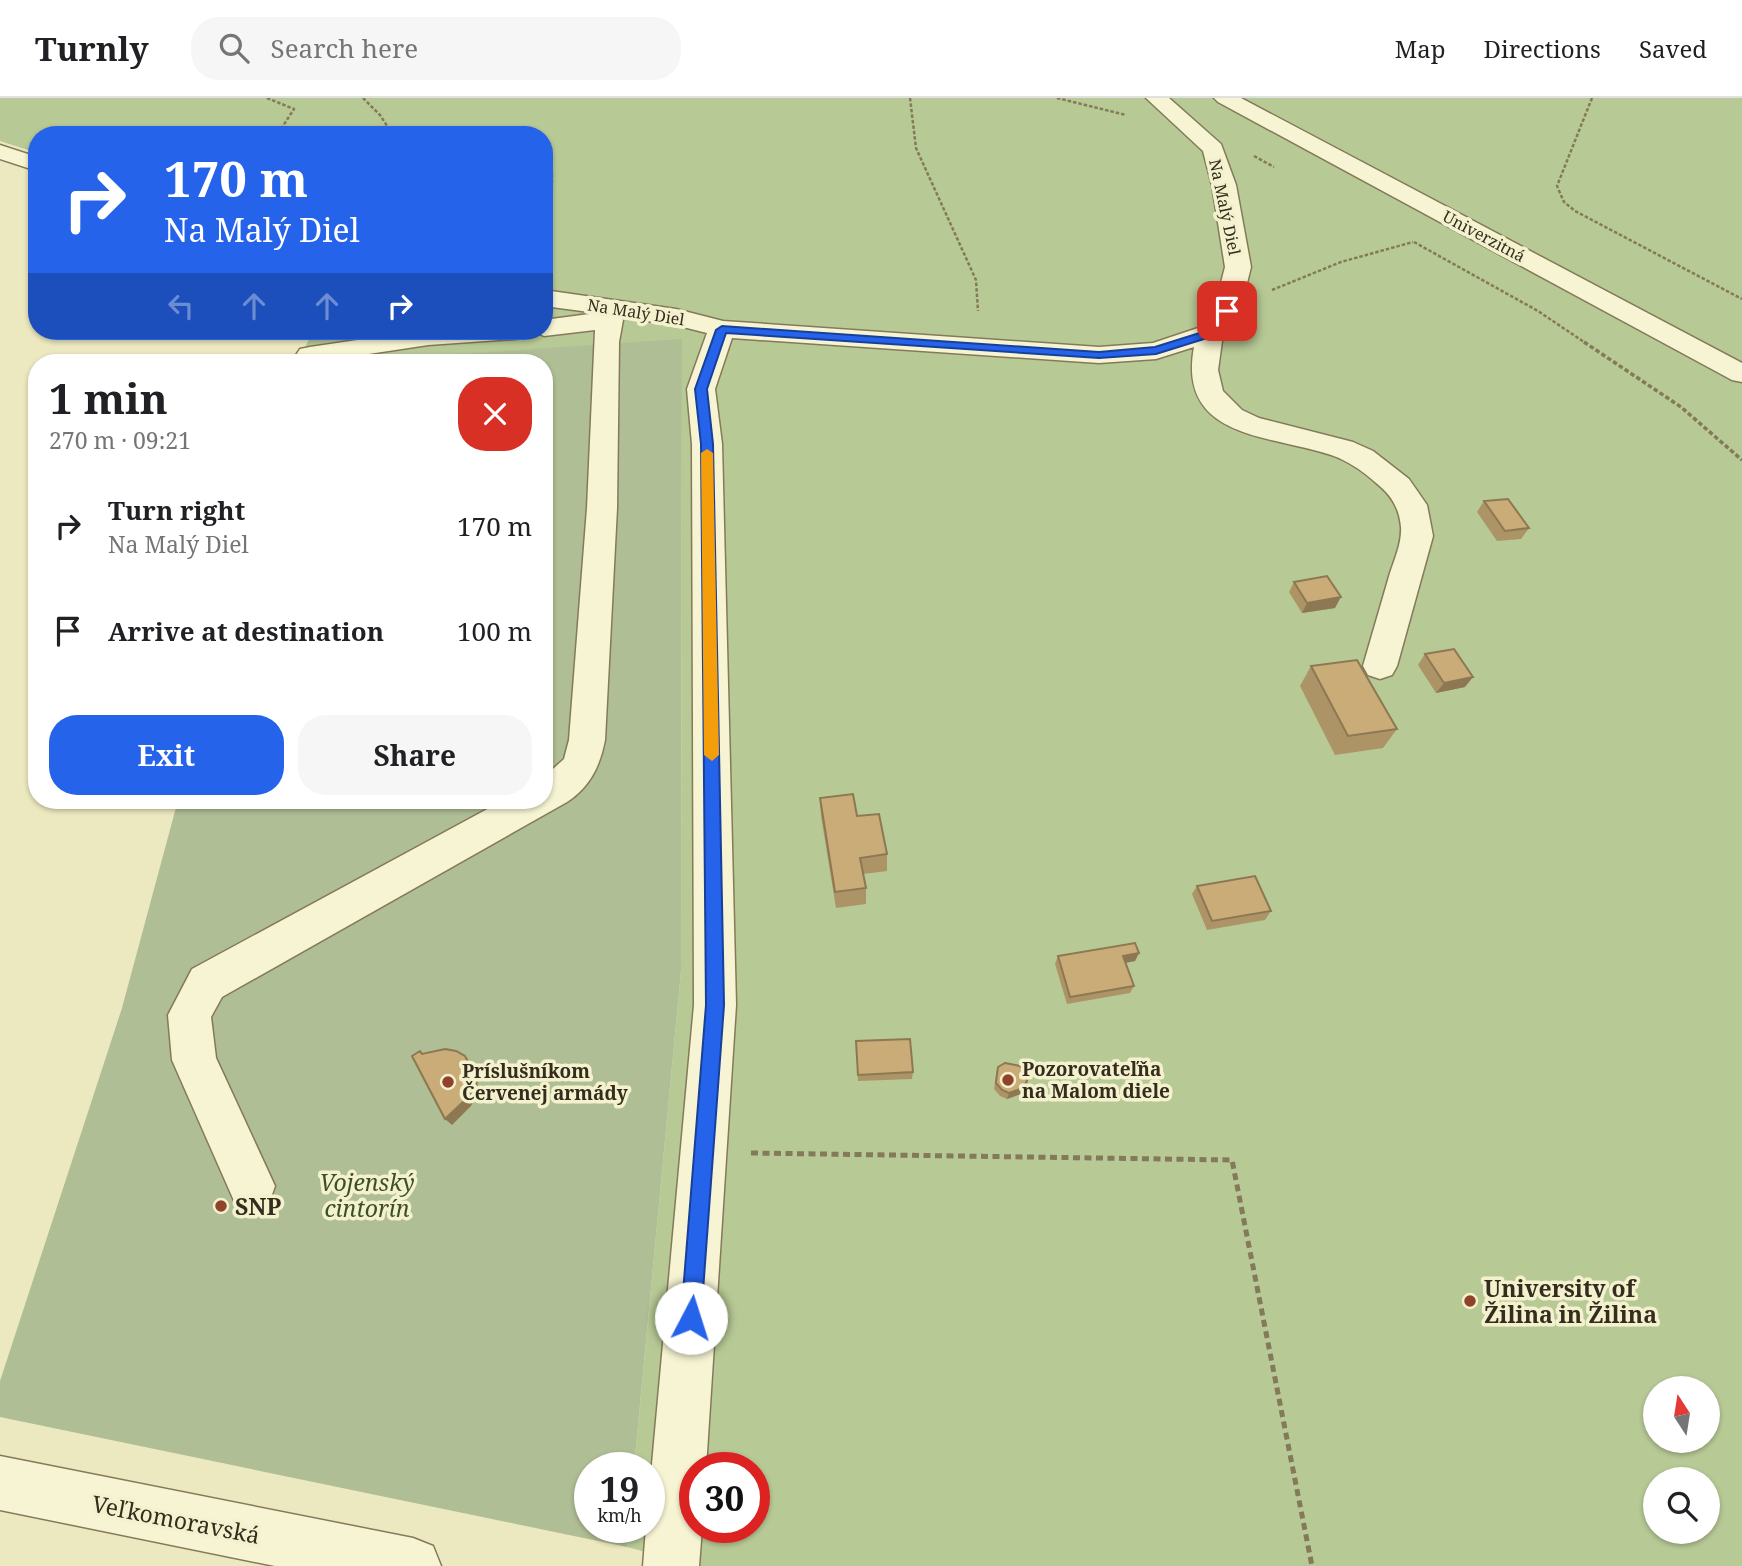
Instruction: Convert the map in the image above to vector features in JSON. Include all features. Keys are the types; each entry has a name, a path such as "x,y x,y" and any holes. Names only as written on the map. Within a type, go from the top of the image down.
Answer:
{"street":[{"name":"Na Malý Diel","path":"553,300 624,316 676,317 722,330 1099,355 1156,351 1218,322 1238,267 1224,185 1213,149 1157,98"},
{"name":"Univerzitná","path":"1226,98 1742,374"},
{"path":"0,152 28,161"},
{"path":"553,327 624,316"},
{"path":"553,791 568,783 584,761 603,508 606,342 624,316"},
{"path":"1218,322 1203,369 1209,393 1230,416 1262,430 1346,449 1380,469 1403,490 1416,515 1417,536 1380,666"},
{"path":"671,1566 715,1005 707,444 701,389 722,330"},
{"path":"315,354 388,340"},
{"path":"252,1186 194,1060 189,1014 207,983 521,809"},
{"name":"Veľkomoravská","path":"0,1483 350,1560 413,1566"}],"path":[{"path":"267,98 294,109 283,126"},
{"path":"363,98 387,126"},
{"path":"910,98 915,148 976,280 981,346"},
{"path":"1592,98 1557,186 1564,202 1589,219 1742,299"},
{"path":"1191,131 1228,143 1274,167"},
{"path":"1401,235 1538,311 1681,407 1742,460"},
{"path":"1218,322 1293,279 1366,253 1413,242"},
{"path":"704,1152 1232,1160 1312,1566"}],"green space":[{"path":"0,98 1742,98 1742,1566 698,1566 627,1547 627,1543 665,1543 665,1452 636,1452 681,971 682,340 465,354 302,354 309,340 553,340 553,126 28,126 28,150 0,141"},
{"name":"Vojenský cintorín","path":"682,339 681,971 636,1452 574,1452 574,1536 0,1417 0,1381 122,1008 176,809 553,809 553,354 460,354"},
{"name":"Vojenský cintorín","path":"608,1543 627,1543 627,1547"}],"building":[{"path":"1508,499 1529,528 1505,531 1484,501"},
{"path":"1327,576 1341,597 1307,603 1294,582"},
{"path":"1454,649 1473,677 1444,683 1425,654"},
{"path":"1357,660 1397,729 1348,736 1311,666"},
{"path":"853,794 857,816 879,814 887,854 860,858 866,888 835,892 820,798"},
{"path":"1255,876 1271,911 1212,921 1197,886"},
{"path":"1135,943 1139,953 1123,956 1134,986 1070,997 1058,956"},
{"path":"910,1039 913,1072 858,1075 856,1041"},
{"path":"445,1049 465,1056 472,1070 470,1088 465,1100 445,1119 412,1056 420,1051 422,1054"},
{"path":"1005,1063 1020,1066 1025,1072 1027,1081 1023,1088 1009,1093 996,1083 998,1067"}],"slow traffic":[{"path":"707,453 712,755"}],"place":[{"name":"Pozorovateľňa na Malom diele","path":"1008,1080"},
{"name":"Príslušníkom Červenej armády","path":"448,1082"},
{"name":"SNP","path":"221,1206"},
{"name":"University of Žilina in Žilina","path":"1470,1301"}],"route":[{"path":"691,1318 715,1005 707,444 701,389 722,330 1099,355 1156,351 1210,333 1227,311"}]}
